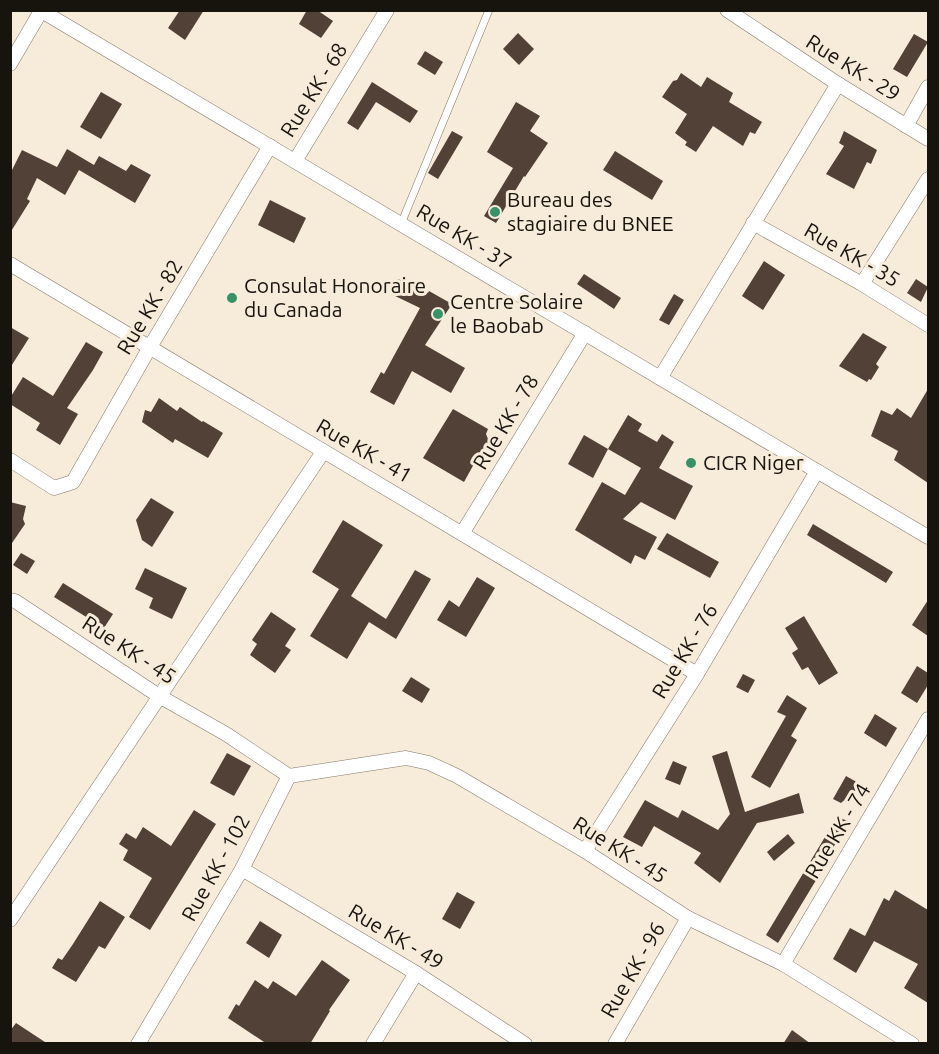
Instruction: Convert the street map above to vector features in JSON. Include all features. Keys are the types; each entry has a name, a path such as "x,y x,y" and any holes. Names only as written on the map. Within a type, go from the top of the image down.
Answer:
{"street":[{"name":"Rue KK - 68","path":"295,161 387,10"},
{"name":"Rue KK - 37","path":"41,11 928,537"},
{"path":"10,64 41,11"},
{"name":"Rue KK - 29","path":"728,11 838,84 928,139"},
{"path":"660,378 838,84"},
{"path":"906,126 928,87"},
{"name":"Rue KK - 82","path":"10,460 54,488 73,482 150,347 270,146"},
{"path":"862,284 928,179"},
{"name":"Rue KK - 35","path":"753,224 862,284 928,325"},
{"name":"Rue KK - 41","path":"10,264 323,452 464,532 697,674"},
{"name":"Rue KK - 78","path":"464,532 585,333"},
{"path":"10,920 323,452"},
{"name":"Rue KK - 76","path":"585,851 697,674 817,471"},
{"name":"Rue KK - 45","path":"10,600 15,601 159,696 226,734 290,776 406,758 429,763 457,776 585,851 688,918 783,964 912,1044"},
{"name":"Rue KK - 74","path":"783,964 928,719"},
{"name":"Rue KK - 102","path":"138,1044 242,869 290,776"},
{"name":"Rue KK - 49","path":"242,869 416,973 525,1044"},
{"name":"Rue KK - 96","path":"615,1044 688,918"},
{"path":"373,1044 416,973"}],"lane":[{"path":"401,224 489,10"}],"building":[{"path":"180,10 204,10 185,40 168,28"},
{"path":"307,10 317,10 333,21 321,38 299,24"},
{"path":"518,33 534,49 519,65 503,49"},
{"path":"914,34 928,42 907,77 893,69"},
{"path":"425,51 443,62 435,75 417,64"},
{"path":"681,73 701,87 707,77 733,93 729,102 762,122 755,134 750,132 743,146 713,126 696,152 685,145 687,142 675,133 687,114 662,97"},
{"path":"372,82 418,111 410,123 376,102 358,130 347,123"},
{"path":"101,92 122,104 101,139 80,127"},
{"path":"516,102 540,116 530,131 548,143 524,176 496,223 484,216 513,168 487,152"},
{"path":"452,131 463,137 438,179 428,173"},
{"path":"844,131 877,150 871,164 867,162 854,189 826,174 844,146 839,143"},
{"path":"67,149 94,165 99,156 126,171 131,164 151,175 135,203 79,170 65,195 37,178 27,199 30,201 10,233 10,174 22,150 57,167"},
{"path":"615,151 663,181 652,200 603,170"},
{"path":"270,200 306,218 294,243 258,225"},
{"path":"764,261 785,275 763,310 742,296"},
{"path":"584,274 621,298 614,309 577,284"},
{"path":"398,279 428,293 429,291 452,304 425,345 465,368 451,393 412,371 394,405 370,392 381,372 384,374 420,308 391,294"},
{"path":"916,279 928,287 921,302 907,293"},
{"path":"674,294 684,300 669,325 659,320"},
{"path":"10,327 29,338 10,368"},
{"path":"863,333 887,347 876,364 879,367 871,380 867,382 839,366"},
{"path":"86,342 103,352 67,408 78,414 60,445 36,430 40,423 10,404 10,398 23,377 53,396"},
{"path":"928,389 928,483 894,460 898,451 871,436 881,410 892,415 897,408 911,418"},
{"path":"159,398 177,411 180,407 223,433 208,458 175,439 173,443 142,422 145,410 151,412"},
{"path":"453,409 488,429 486,434 492,449 480,453 464,482 423,458"},
{"path":"628,415 642,424 638,431 657,442 662,434 674,442 659,468 693,486 675,520 641,502 623,519 657,537 645,560 635,555 631,564 575,530 602,482 625,495 641,468 608,449"},
{"path":"584,435 608,449 593,478 568,464"},
{"path":"151,498 174,512 152,547 142,540 136,520"},
{"path":"10,502 26,506 23,519 25,524 10,546"},
{"path":"343,520 383,545 351,596 386,619 415,570 431,579 396,639 369,622 347,659 310,636 339,589 312,572"},
{"path":"813,524 893,572 886,583 807,535"},
{"path":"667,533 719,562 710,578 657,549"},
{"path":"21,553 35,561 27,574 13,565"},
{"path":"145,568 187,588 172,619 149,608 153,598 135,589"},
{"path":"477,577 495,588 466,637 437,620 449,600 459,607"},
{"path":"63,583 113,614 104,628 54,597"},
{"path":"928,600 928,636 912,625"},
{"path":"271,612 296,629 285,646 291,650 275,673 250,655 257,644 252,640"},
{"path":"804,616 838,673 819,685 808,667 802,670 792,653 798,649 785,628"},
{"path":"917,666 928,673 928,685 917,703 901,693"},
{"path":"743,674 755,680 748,693 736,687"},
{"path":"411,677 430,689 422,703 402,691"},
{"path":"787,695 807,708 791,736 797,740 770,788 751,777 786,716 777,712"},
{"path":"875,714 897,728 886,747 864,733"},
{"path":"727,751 745,812 799,793 804,813 757,823 720,883 694,863 701,853 654,826 642,847 623,837 645,800 678,818 682,810 718,830 730,814 712,756"},
{"path":"227,753 251,766 234,796 210,783"},
{"path":"673,761 687,767 680,785 665,779"},
{"path":"846,776 862,785 841,803 833,799"},
{"path":"194,810 216,824 150,930 129,917 152,878 123,860 128,850 119,844 126,833 136,839 143,827 171,846"},
{"path":"837,817 848,821 824,867 778,943 766,935"},
{"path":"788,834 795,843 774,861 767,852"},
{"path":"895,890 928,910 928,1003 904,988 918,964 874,941 856,973 833,959 850,928 865,936 884,898 889,901"},
{"path":"457,892 475,902 460,929 442,919"},
{"path":"100,901 125,917 105,949 99,946 76,982 52,968 58,958 62,960"},
{"path":"260,921 282,935 269,958 246,943"},
{"path":"322,960 350,980 329,1010 310,1044 267,1044 228,1018 236,1004 239,1006 255,980 268,989 273,981 296,996"},
{"path":"16,1023 48,1044 10,1044 10,1031"},
{"path":"792,1030 811,1044 783,1044"}],"place":[{"name":"Bureau des stagiaire du BNEE","path":"495,212"},
{"name":"Consulat Honoraire du Canada","path":"232,298"},
{"name":"Centre Solaire le Baobab","path":"438,314"},
{"name":"CICR Niger","path":"691,463"}]}
